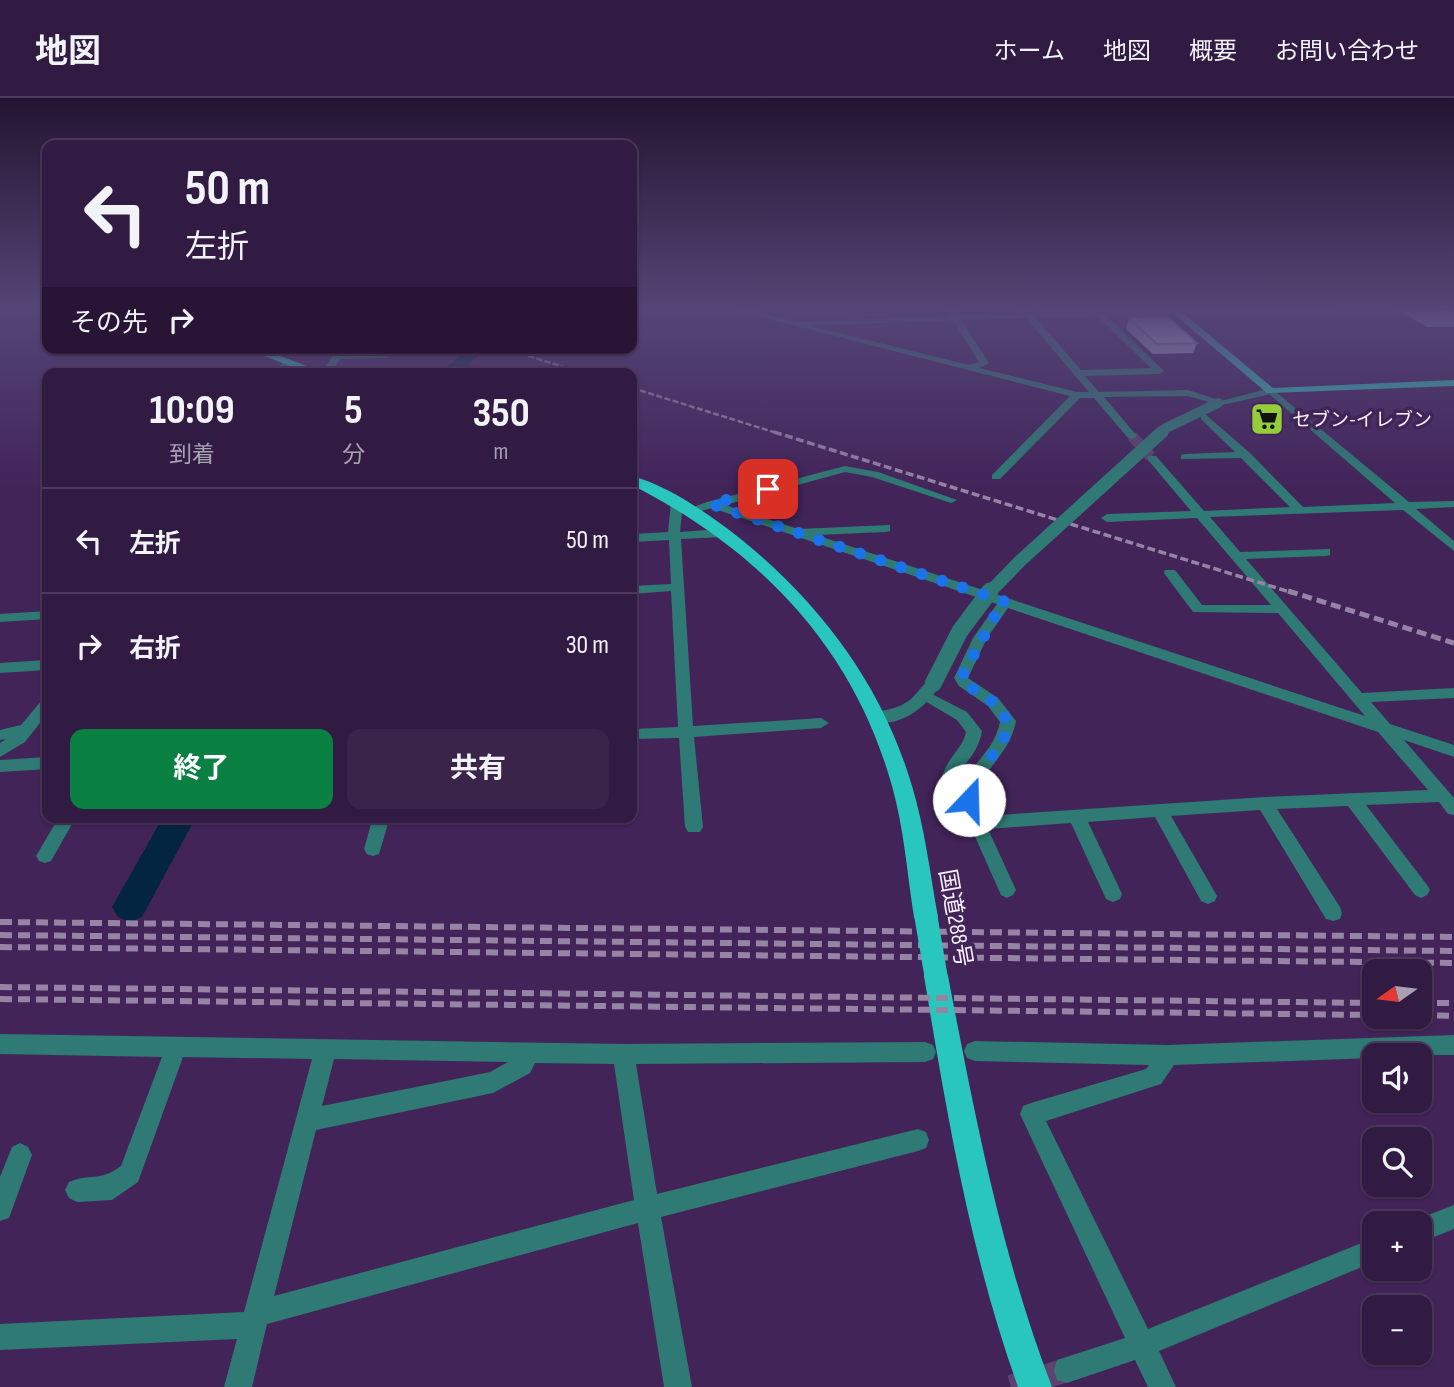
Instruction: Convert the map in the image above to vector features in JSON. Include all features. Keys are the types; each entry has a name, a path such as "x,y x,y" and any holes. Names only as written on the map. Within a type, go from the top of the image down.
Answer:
{"highway":[{"name":"国道288号","path":"637,483 683,507 722,533 774,575 831,638 879,717 902,786 958,1094 997,1271 1035,1387"}],"main road":[{"path":"1243,368 1271,391 1454,383"}],"street":[{"path":"971,368 1077,396 1188,393 1219,402"},
{"path":"1075,368 1132,436"},
{"path":"1079,373 1159,370 1157,368"},
{"path":"879,717 915,707 929,690 960,631 982,600 1019,562 1166,428 1219,402 1271,391 1454,547"},
{"path":"996,477 1077,396"},
{"path":"1205,417 1300,510"},
{"path":"1185,457 1245,455"},
{"path":"1152,458 1279,609 1449,803"},
{"path":"694,827 675,536 683,507 711,504 845,469 874,474 951,500"},
{"path":"711,504 1454,751"},
{"path":"1107,518 1454,504"},
{"path":"795,533 886,528"},
{"path":"637,538 722,533"},
{"path":"1234,556 1326,552"},
{"path":"1170,573 1198,609 1279,609"},
{"path":"637,590 678,587"},
{"path":"1006,602 996,614 961,678 999,708 1008,721 1006,737 971,785 969,800 1007,890"},
{"path":"0,618 42,615"},
{"path":"0,668 42,665"},
{"path":"929,690 962,716 974,731 971,745 952,769 947,786 954,817 965,824 1352,799 1449,803"},
{"path":"1356,698 1454,693"},
{"path":"0,751 26,730 42,710"},
{"path":"637,734 821,723"},
{"path":"0,735 26,730"},
{"path":"0,766 42,763"},
{"path":"1352,799 1421,890"},
{"path":"1265,803 1333,913"},
{"path":"1160,811 1208,896"},
{"path":"1077,817 1113,894"},
{"path":"46,856 65,823"},
{"path":"373,849 380,823"},
{"path":"0,1044 625,1054 925,1052"},
{"path":"975,1051 1168,1055 1454,1045"},
{"path":"77,1190 112,1188 130,1174 176,1046"},
{"path":"238,1387 326,1048"},
{"path":"306,1121 493,1082 522,1066 529,1052"},
{"path":"625,1054 625,1074 678,1387"},
{"path":"1163,1387 1031,1114 1153,1077 1168,1055"},
{"path":"0,1338 255,1320 648,1208 918,1140"},
{"path":"0,1209 20,1155"},
{"path":"1432,1226 1454,1217"},
{"path":"1067,1370 1142,1345 1362,1255"}],"waterway":[{"path":"130,907 177,823"}],"tunnel":[{"path":"1132,436 1152,458"},
{"path":"1011,1387 1067,1370"}],"railway":[{"path":"637,390 780,434"},
{"path":"774,432 1293,593"},
{"path":"1288,591 1454,643"},
{"path":"0,922 1454,937"},
{"path":"0,935 1454,951"},
{"path":"0,947 1454,963"},
{"path":"0,987 1362,1003"},
{"path":"0,999 1362,1015"},
{"path":"1432,1003 1454,1003"},
{"path":"1432,1015 1454,1016"}],"place":[{"name":"セブン-イレブン","path":"1267,419"}],"route":[{"path":"768,489 711,504 1006,602 996,614 961,678 999,708 1008,721 1006,737 985,762 971,785 969,800"}]}
